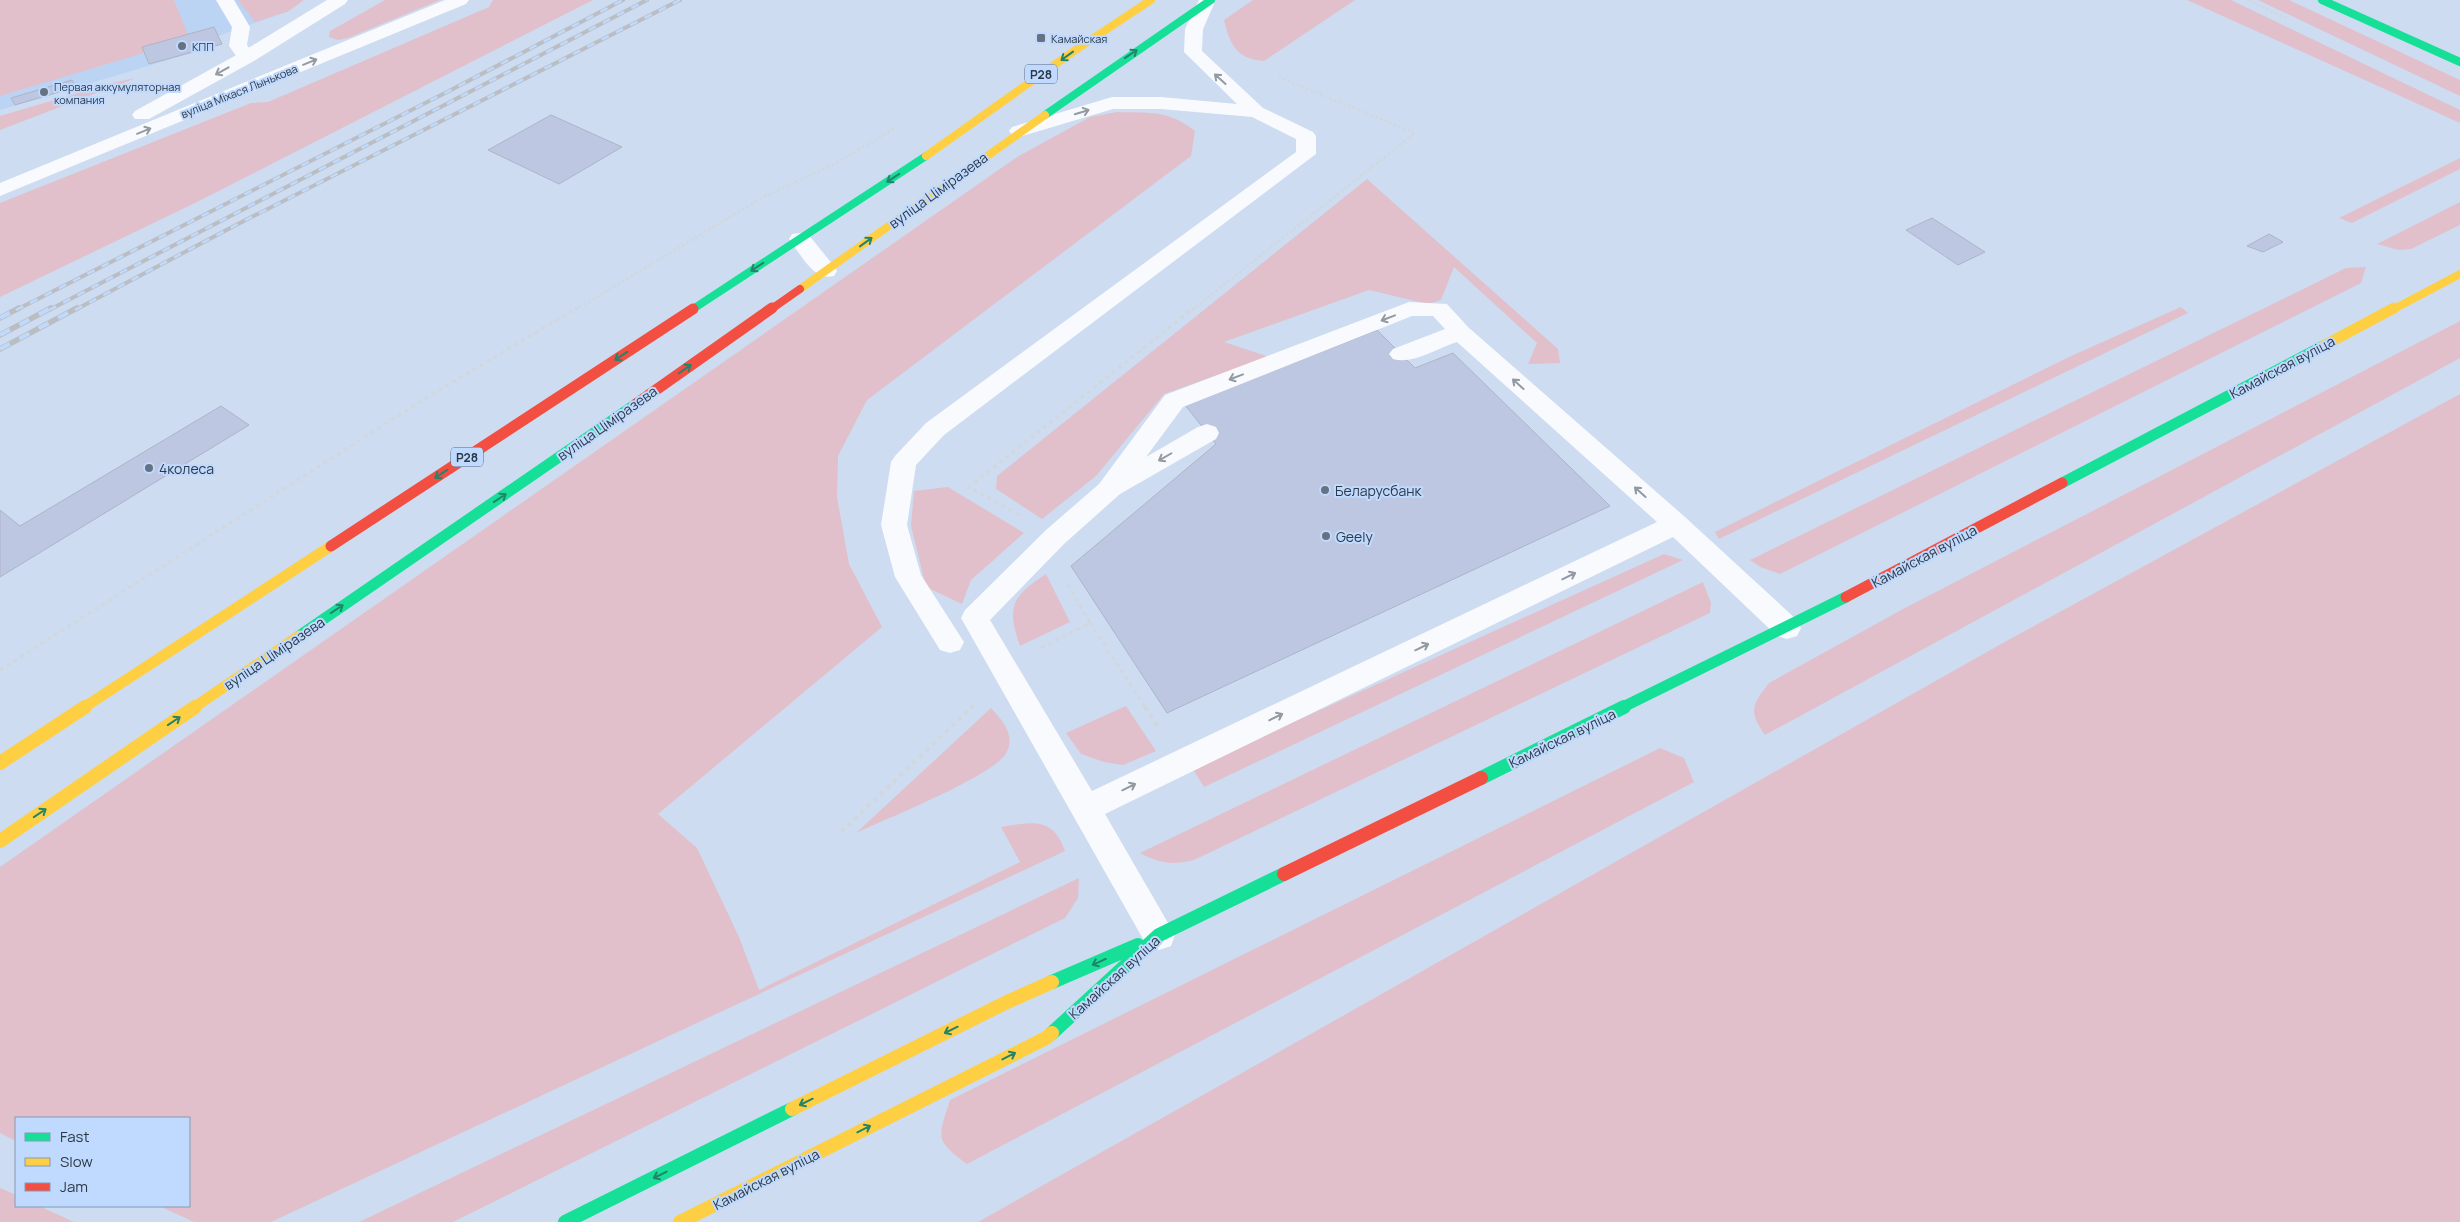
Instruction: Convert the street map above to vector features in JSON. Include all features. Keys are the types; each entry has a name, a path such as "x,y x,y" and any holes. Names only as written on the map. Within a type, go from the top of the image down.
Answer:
{"main road":[{"name":"Р28","path":"0,764 934,151 1074,50 1151,0"},
{"path":"2322,0 2460,62"},
{"name":"вуліца Ціміразева","path":"0,841 826,271 1019,131 1208,2"},
{"name":"Камайская вуліца","path":"680,1222 1046,1038 1160,935 1787,628 2460,274"},
{"path":"565,1222 1007,1002 1160,935"}],"street":[{"path":"225,0 241,27 238,46 248,58"},
{"name":"вуліца Міхася Лынькова","path":"9,186 248,58 338,0"},
{"name":"вуліца Міхася Лынькова","path":"9,186 460,0"},
{"path":"950,642 908,577 894,525 904,462 935,429 1306,154 1306,136 1256,112 1193,52 1194,30 1208,2"},
{"path":"1019,131 1112,103 1161,103 1256,112"},
{"path":"800,239 826,271"},
{"path":"1108,491 1174,402 1409,309 1439,309 1460,332 1676,524 1787,628"},
{"path":"1401,354 1460,332"},
{"path":"1160,935 974,618 1055,536 1108,491 1208,433"},
{"path":"1085,809 1676,524"}],"path":[{"path":"0,670 426,398 732,218 763,197 829,167 904,122"},
{"path":"1090,623 1180,763"}],"shaded area":[{"path":"0,0 284,0 289,11 218,36 222,44 0,110"},
{"path":"0,0 174,0 188,34 142,47 144,53 0,96"},
{"path":"238,0 304,0 289,11 255,22"},
{"path":"385,0 440,0 348,38 338,40 329,37 330,31"},
{"path":"493,0 593,0 195,203 0,297 0,203 251,103 268,102 489,7"},
{"path":"1253,0 1355,0 1264,61 1247,57 1236,49 1229,37 1224,20"},
{"path":"2187,0 2231,0 2460,110 2460,123"},
{"path":"2258,0 2289,0 2460,80 2460,96"},
{"path":"136,78 0,130 0,116 112,83"},
{"path":"1117,112 1158,114 1176,119 1195,131 1191,156 867,400 838,456 837,497 849,564 882,627 658,814 697,848 739,937 759,990 1020,862 1001,827 1032,823 1048,827 1060,840 1065,851 271,1222 194,1222 161,1207 190,1207 190,1117 15,1117 15,1140 0,1133 0,867 1017,157 1090,117"},
{"path":"2460,158 2460,169 2352,223 2339,218"},
{"path":"1367,179 1558,349 1560,363 1528,364 1537,343 1454,267 1441,300 1428,304 1369,290 1224,342 1269,357 1164,394 1096,476 1042,519 996,489 997,476"},
{"path":"2460,202 2460,225 2411,249 2399,250 2377,244"},
{"path":"2366,267 2361,283 1780,574 1760,567 1750,560 2346,268"},
{"path":"2181,307 2188,313 1719,539 1715,532 2071,356"},
{"path":"2460,321 2460,358 1765,735 1760,727 1754,714 1754,708 1769,683 1903,609"},
{"path":"2460,394 2460,1222 978,1222 2001,644"},
{"path":"948,487 1024,533 971,580 962,604 926,587 911,526 914,491"},
{"path":"1664,554 1683,560 1204,787 1192,768"},
{"path":"1046,574 1070,622 1020,646 1013,621 1015,604 1019,596 1026,589"},
{"path":"1703,582 1711,603 1710,613 1194,860 1179,863 1167,862 1140,853"},
{"path":"1126,706 1156,751 1123,765 1104,762 1081,754 1066,733"},
{"path":"991,708 1004,724 1009,736 1010,742 1005,755 979,775 958,786 856,833"},
{"path":"1660,748 1684,758 1694,782 967,1164 956,1156 944,1143 941,1131 950,1100"},
{"path":"1079,878 1078,898 1065,918 453,1222 359,1222"},
{"path":"0,1188 15,1195 15,1207 41,1207 74,1222 0,1222"}],"building":[{"name":"КПП","path":"214,27 222,44 149,64 142,47"},
{"name":"Первая аккумуляторная компания","path":"72,80 76,87 15,105 11,98"},
{"path":"551,115 622,147 559,184 488,150"},
{"path":"1932,218 1985,252 1958,265 1906,230"},
{"path":"2269,234 2283,242 2263,252 2247,246"},
{"name":"Geely","path":"1377,330 1415,368 1453,353 1610,506 1167,713 1071,566 1216,444 1185,405"},
{"name":"4колеса","path":"221,406 249,425 0,577 0,510 20,526"}],"railway":[{"path":"16,310 451,90 623,0"},
{"path":"49,310 647,0"},
{"path":"75,310 236,225 680,0"},
{"path":"0,318 19,308"},
{"path":"0,335 51,308"},
{"path":"0,349 77,308"}],"traffic: fast":[{"path":"1045,115 1211,0"},
{"path":"2322,0 2460,62"},
{"path":"693,309 926,156"},
{"path":"2062,483 2323,346"},
{"path":"299,636 636,404"},
{"path":"1481,778 1846,597"},
{"path":"1052,1033 1159,935 1284,874"},
{"path":"1052,982 1138,945"},
{"path":"565,1222 792,1109"}],"traffic: slow":[{"path":"926,156 1074,51 1151,0"},
{"path":"800,289 1045,115"},
{"path":"2323,346 2460,274"},
{"path":"0,763 331,546"},
{"path":"0,841 299,636"},
{"path":"792,1109 1007,1002 1052,982"},
{"path":"680,1222 1046,1038 1052,1033"}],"traffic: jam":[{"path":"636,404 800,289"},
{"path":"331,546 693,309"},
{"path":"1846,597 2062,483"},
{"path":"1284,874 1481,778"}],"place":[{"name":"Камайская","path":"1041,38"},
{"name":"КПП","path":"182,46"},
{"name":"Первая аккумуляторная компания","path":"44,92"},
{"name":"4колеса","path":"149,468"},
{"name":"Беларусбанк","path":"1325,490"},
{"name":"Geely","path":"1326,536"}]}
